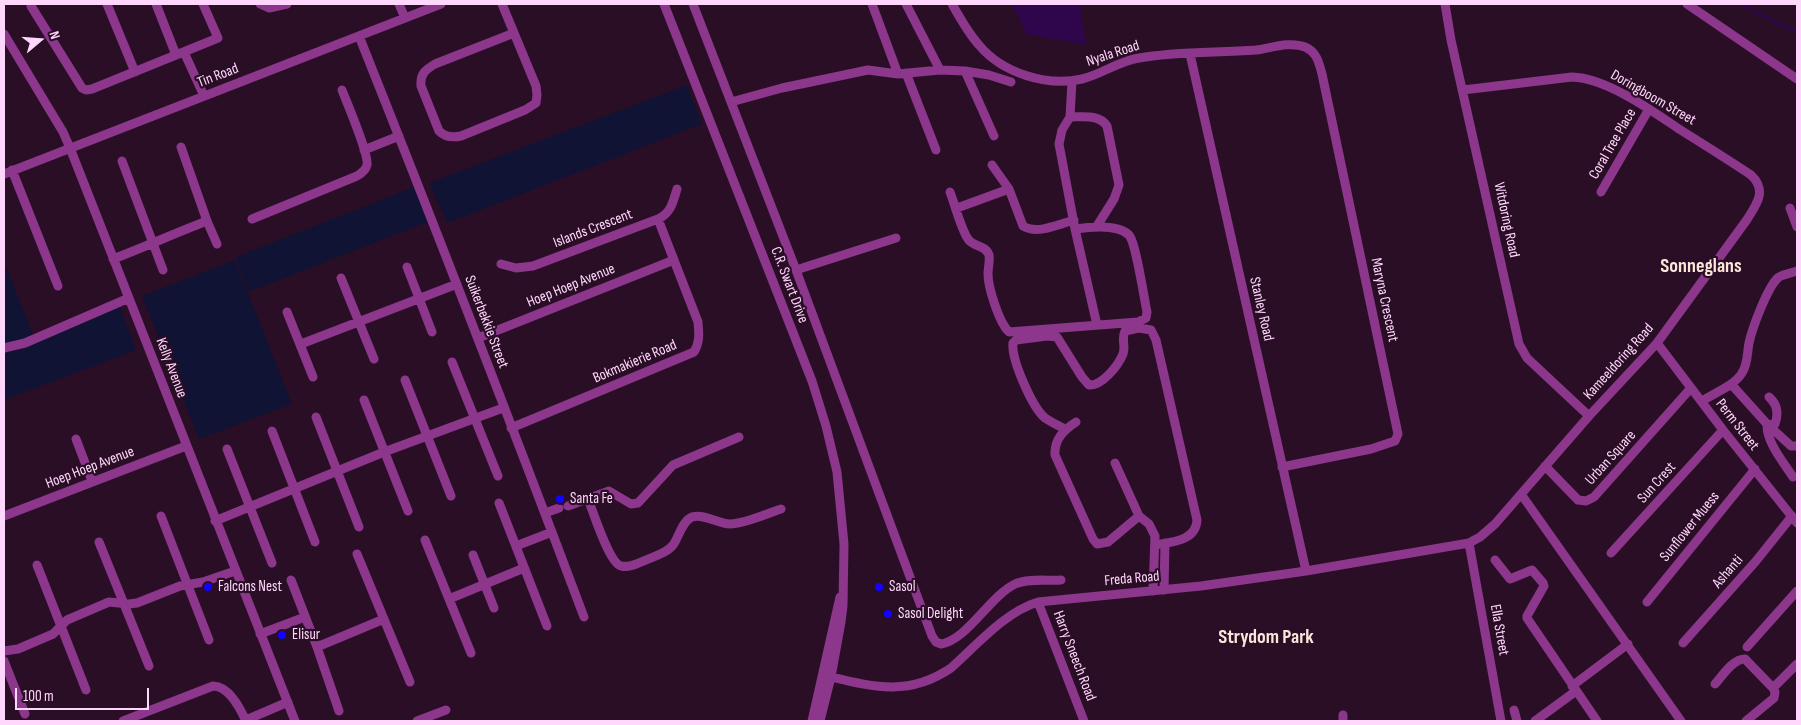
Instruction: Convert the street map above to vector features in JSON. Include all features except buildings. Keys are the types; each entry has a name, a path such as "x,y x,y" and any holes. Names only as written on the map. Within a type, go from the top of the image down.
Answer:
{"street":[{"path":"107,4 135,72"},
{"path":"156,4 180,54 204,96"},
{"path":"31,6 82,88 92,90 218,38 204,4"},
{"path":"260,4 269,8 287,4"},
{"path":"399,4 405,18"},
{"name":"Tin Road","path":"8,172 441,4"},
{"path":"502,4 536,86 538,95 536,102 525,110 461,136 444,136 439,131 421,86 420,78 424,72 435,64 514,33"},
{"name":"C.R. Swart Drive","path":"664,4 812,381 837,472 844,544 843,606 841,622 827,676 812,721"},
{"path":"693,4 796,270 936,642 941,644 955,639 1005,592 1017,584 1061,580"},
{"path":"872,4 936,150"},
{"path":"906,4 940,70"},
{"name":"Nyala Road","path":"952,4 987,54 1016,71 1035,78 1072,81 1092,76 1138,58 1255,50 1298,45 1313,53"},
{"name":"Witdoring Road","path":"1445,4 1451,40 1521,350 1527,358 1589,416"},
{"path":"1687,4 1797,79"},
{"name":"Kelly Avenue","path":"4,34 63,132 70,148 295,721"},
{"name":"Suikerbekkie Street","path":"359,36 478,338 584,617"},
{"name":"Maryna Crescent","path":"1282,467 1385,445 1395,441 1398,431 1322,74 1318,59 1313,53"},
{"name":"Stanley Road","path":"1190,54 1306,571"},
{"path":"731,102 782,88 868,70 902,74 940,70 965,71 989,75 1011,82"},
{"path":"965,71 994,136"},
{"name":"Doringboom Street","path":"1462,90 1572,77 1595,81 1648,109 1743,169 1757,181"},
{"path":"1072,81 1070,117 1062,130 1059,144 1097,325"},
{"path":"252,220 357,176 366,168 368,163 364,150 342,90"},
{"name":"Coral Tree Place","path":"1601,192 1648,109"},
{"path":"1070,117 1098,118 1104,121 1107,126 1119,185 1114,199 1097,226"},
{"path":"364,150 399,136"},
{"path":"181,147 217,244"},
{"path":"122,160 163,270"},
{"path":"950,192 967,238 975,245 986,250 988,254 990,286 1001,322 1008,332 1138,322 1147,317 1131,238 1123,231 1097,226 1075,225 1037,230 1023,226 1009,189 992,165"},
{"path":"8,172 58,286"},
{"name":"Kameeldoring Road","path":"1469,543 1495,524 1589,416 1657,343 1758,203 1760,194 1757,181"},
{"name":"Islands Crescent","path":"501,264 516,268 533,266 658,219 670,210 677,189"},
{"path":"957,208 1009,189"},
{"path":"1790,208 1797,227"},
{"name":"Bokmakierie Road","path":"511,428 694,352 698,345 698,322 658,219"},
{"path":"113,259 207,221"},
{"path":"796,270 896,238"},
{"name":"Hoep Hoep Avenue","path":"478,338 674,260"},
{"path":"407,267 432,332"},
{"path":"1702,402 1742,375 1746,366 1749,343 1772,287 1778,278 1797,271"},
{"path":"341,278 374,359"},
{"path":"301,344 457,284"},
{"path":"4,348 25,343 129,298"},
{"path":"287,312 313,377"},
{"path":"1065,430 1045,418 1030,399 1013,353 1012,347 1016,340 1047,336 1057,337 1082,378 1089,385 1094,385 1104,380 1122,356 1125,331 1139,328 1151,330 1156,340 1196,520 1196,529 1193,533 1187,537 1160,544"},
{"name":"Perm Street","path":"1657,343 1794,519"},
{"path":"452,362 498,476"},
{"path":"405,380 451,496"},
{"path":"1731,384 1790,446 1797,446"},
{"name":"Urban Square","path":"1545,466 1578,500 1590,500 1691,388"},
{"path":"1767,424 1776,424 1778,418 1774,402 1769,397"},
{"path":"364,400 408,511"},
{"path":"215,520 427,435 503,408"},
{"path":"316,417 359,528"},
{"path":"1076,422 1065,430 1056,442 1055,454 1095,542 1100,544 1108,542 1140,516"},
{"path":"1767,424 1774,447 1793,477"},
{"name":"Sun Crest","path":"1610,553 1723,430"},
{"path":"272,431 315,542"},
{"path":"545,513 609,491 631,504 638,504 673,465 739,437"},
{"path":"76,439 92,481"},
{"name":"Hoep Hoep Avenue","path":"4,516 186,446"},
{"path":"227,449 272,563"},
{"path":"1115,463 1140,516 1149,524 1160,544 1164,590"},
{"name":"Sunflower Muess","path":"1647,602 1755,469"},
{"path":"1521,494 1681,721"},
{"path":"588,498 610,554 618,565 622,566 633,565 668,550 685,524 692,518 700,517 724,524 736,524 781,509"},
{"path":"499,503 547,626"},
{"path":"161,516 210,640"},
{"name":"Ashanti","path":"1683,643 1794,519"},
{"path":"516,546 552,532"},
{"path":"425,540 471,653"},
{"path":"100,542 149,666"},
{"name":"Freda Road","path":"827,676 878,687 898,688 914,686 930,680 951,668 1012,614 1027,605 1038,602 1164,590 1306,571 1469,543"},
{"name":"Ella Street","path":"1469,543 1501,721"},
{"path":"1153,591 1160,544"},
{"path":"357,554 410,682"},
{"path":"472,555 494,608"},
{"path":"1496,560 1510,579 1532,570 1544,583 1527,618 1596,721"},
{"path":"37,565 86,690"},
{"path":"450,599 524,568"},
{"path":"4,651 18,649 53,634 67,620 110,602 137,603 180,586 235,571"},
{"path":"291,580 339,711"},
{"path":"1747,647 1797,592"},
{"name":"Harry Sneech Road","path":"1038,602 1084,721"},
{"path":"260,634 305,617"},
{"path":"317,647 384,619"},
{"path":"1535,721 1628,644"},
{"path":"1715,684 1738,660 1745,659 1773,688 1775,692 1774,698 1746,721"},
{"path":"4,660 25,714"},
{"path":"1773,688 1797,664"},
{"name":"C.R. Swart Drive","path":"820,721 827,676"},
{"path":"123,721 213,686 223,688 227,692 246,721 288,702"},
{"path":"417,721 446,710"},
{"path":"1514,710 1517,721"}],"shaded area":[{"path":"1011,4 1080,4 1086,45 1027,34"},
{"path":"687,85 702,124 447,223 429,183"},
{"path":"414,187 427,222 249,292 236,257"},
{"path":"235,260 292,404 199,439 142,296"},
{"path":"7,269 34,337 117,300 136,350 4,400 4,270"}],"waterway":[{"path":"1739,4 1797,32"}],"place":[{"name":"Santa Fe","path":"560,499"},
{"name":"Falcons Nest","path":"208,587"},
{"name":"Sasol","path":"879,587"},
{"name":"Sasol Delight","path":"888,614"},
{"name":"Elisur","path":"282,635"}],"district":[{"name":"Sonneglans","path":"1701,267"},
{"name":"Strydom Park","path":"1266,638"}]}
